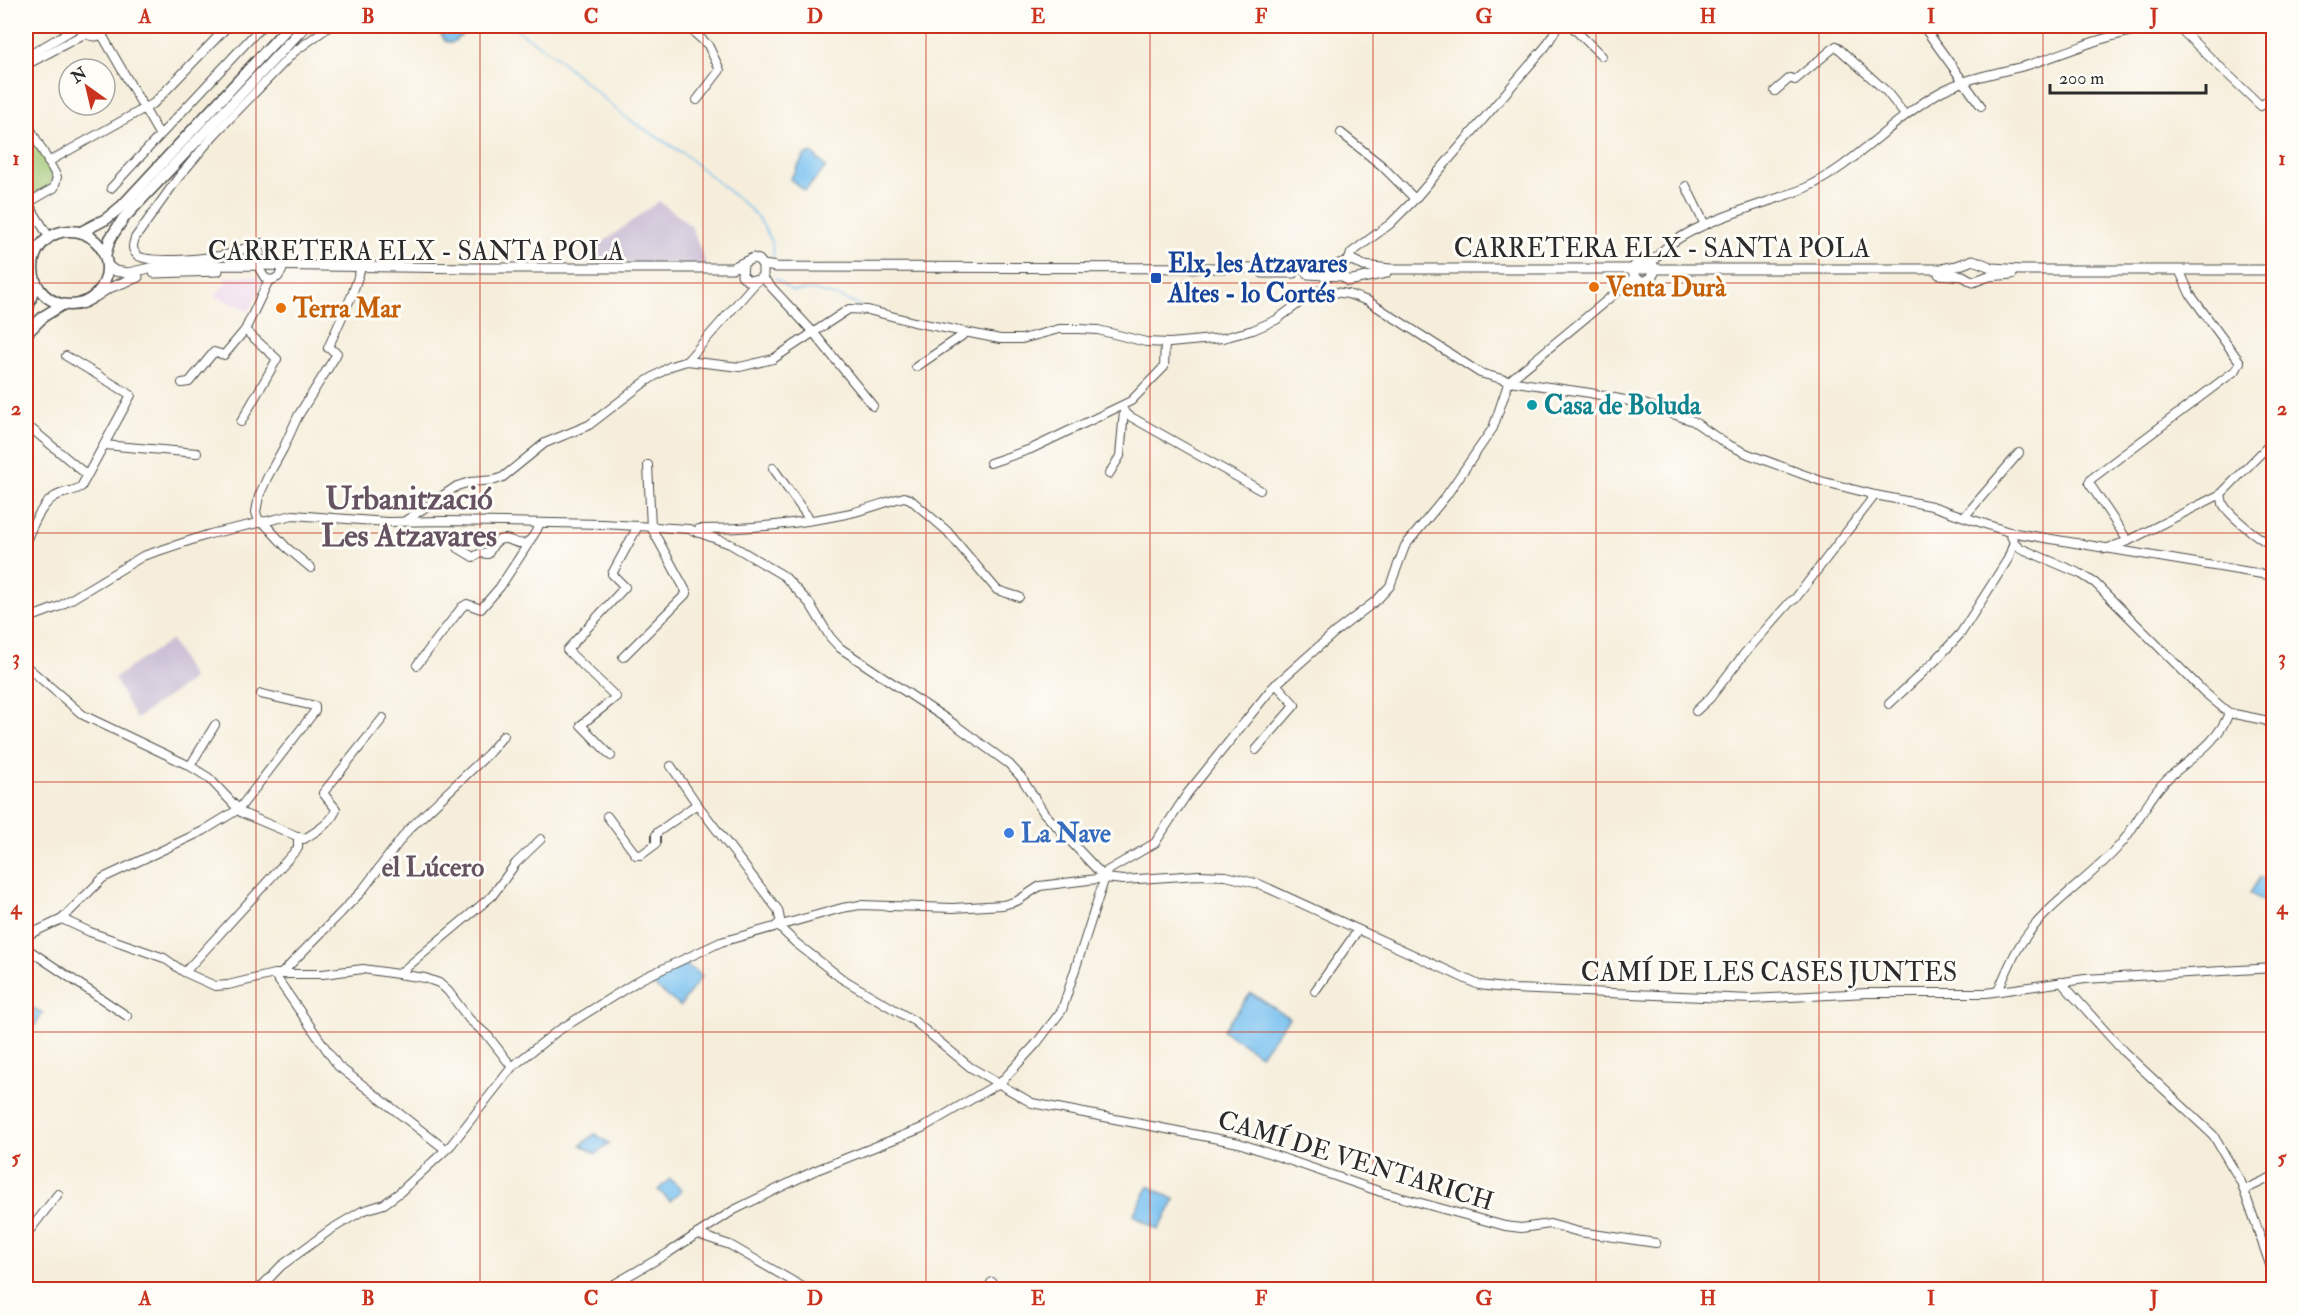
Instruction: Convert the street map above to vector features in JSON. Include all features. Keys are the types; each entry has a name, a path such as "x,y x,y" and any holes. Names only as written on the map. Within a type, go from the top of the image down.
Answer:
{"highway":[{"path":"81,232 106,219 122,206 289,26"},
{"path":"31,277 42,294 62,305 83,303 95,297 104,282 110,239 123,219 305,26"},
{"path":"26,315 34,256 38,247 49,237 70,230 81,232 92,237 100,246 106,260"},
{"path":"26,334 44,316 62,305"}],"main road":[{"path":"26,250 38,247"},
{"name":"CARRETERA ELX - SANTA POLA","path":"95,297 129,279 154,273 283,268 732,268 753,258 761,274"},
{"name":"CARRETERA ELX - SANTA POLA","path":"106,260 115,271 128,273 170,266 239,265 360,271 729,272 742,275 750,281 761,274 774,272 1311,274 1349,279 1394,272 1634,273"},
{"path":"1641,260 1654,268 1651,279 1644,281 1634,273 1641,260"},
{"path":"1973,260 1982,265 2021,270 2274,272 1999,275 1973,282 1963,276 1962,270 1964,264 1973,260"},
{"name":"CARRETERA ELX - SANTA POLA","path":"1345,262 1390,269 1634,273"},
{"path":"761,274 777,267 1326,268 1345,262"},
{"path":"1345,262 1339,270 1349,279 1361,270 1359,264"},
{"path":"742,275 743,264"},
{"name":"CARRETERA ELX - SANTA POLA","path":"1654,268 1941,269 1964,264"},
{"path":"1981,279 1984,271 1982,265"},
{"name":"CARRETERA ELX - SANTA POLA","path":"1654,268 1963,276"}],"street":[{"path":"26,57 80,26 93,37 102,35 109,26"},
{"path":"48,162 154,103 228,26"},
{"path":"271,257 268,248 263,243 254,243 235,253 216,257 166,259 144,259 136,254 133,247 135,238 178,178 214,135 294,52 330,26"},
{"path":"687,26 708,45 720,70 697,100"},
{"path":"1345,262 1351,253 1390,224 1415,199 1545,46 1558,26"},
{"path":"1571,26 1602,56"},
{"path":"1923,26 1981,106"},
{"path":"1654,268 1682,237 1705,225 1784,196 1819,180 1836,170 1905,115 1941,92 1964,81 2036,62 2150,26"},
{"path":"2177,26 2261,106 2274,95"},
{"path":"111,188 159,138 159,134 256,27"},
{"path":"26,65 86,33"},
{"path":"102,35 159,134"},
{"path":"1775,91 1790,78 1795,80 1836,46 1886,91 1905,115"},
{"path":"26,121 57,177 54,188 27,204 49,237"},
{"path":"1341,133 1381,165 1415,199"},
{"path":"1686,186 1705,225"},
{"path":"239,265 271,257 277,259 283,268 276,279 269,280"},
{"path":"260,270 269,280"},
{"path":"311,568 260,521 256,512 259,496 298,416 337,353 328,348 352,295 360,271"},
{"path":"604,1290 734,1210 788,1183 922,1128 998,1084 1036,1044 1062,1010 1107,871 1155,843 1187,794 1276,684 1334,633 1377,600 1390,586 1405,546 1446,496 1493,428 1509,381 1634,273"},
{"path":"405,521 457,486 503,477 545,443 589,425 659,373 687,361 761,274 813,332 873,406"},
{"path":"2128,541 2089,483 2091,479 2240,365 2238,358 2190,294 2181,274"},
{"path":"1342,293 1342,288 1349,279"},
{"path":"182,383 189,382 214,352 224,355 244,330 269,280"},
{"path":"687,361 740,367 773,359 849,309 858,308 1000,339 1022,339 1059,329 1080,328 1146,342 1197,342 1253,330 1276,320 1313,292 1321,290 1342,293 1368,301 1480,373 1509,381 1644,404 1693,421 1725,443 1821,481 1932,506 2009,532 2274,576"},
{"path":"241,422 277,359 244,330"},
{"path":"916,367 966,333"},
{"path":"990,463 1031,450 1131,401 1164,367 1165,343"},
{"path":"26,541 41,513 53,498 81,487 131,395 66,356"},
{"path":"1109,474 1120,456 1124,404"},
{"path":"1124,413 1260,490"},
{"path":"33,430 87,475"},
{"path":"2103,549 2128,541 2220,494 2274,440"},
{"path":"104,445 197,453"},
{"path":"1965,516 2019,453"},
{"path":"622,657 687,593 651,527 648,465"},
{"path":"773,468 810,520"},
{"path":"2220,494 2223,503 2231,513 2256,535 2274,546"},
{"path":"1696,711 1710,698 1782,610 1795,599 1875,495"},
{"path":"26,619 58,606 143,556 210,534 293,515 387,522 540,523 689,530 739,528 810,520 855,512 904,498 910,499 947,531 997,590 1018,597"},
{"path":"417,665 462,607 467,604 481,609 490,600 540,523"},
{"path":"611,756 581,725 616,697 567,650 625,587 612,574 639,526"},
{"path":"689,530 730,544 784,576 810,604 830,637 840,648 954,724 1009,764 1022,777 1054,825 1105,878"},
{"path":"2009,532 2020,548 2081,574 2095,583 2204,692 2229,713 2274,724"},
{"path":"458,548 473,557 481,553 488,554 497,541 524,544 530,541"},
{"path":"1889,705 1961,633 2008,559 2014,542"},
{"path":"26,666 83,715 190,766 209,778 242,813 304,839 335,814 336,809 323,794 383,718"},
{"path":"1256,750 1295,705 1276,684"},
{"path":"26,936 62,919 103,878 203,831 239,808 315,711 315,706 261,694"},
{"path":"1998,991 2030,932 2122,843 2166,780 2203,750 2226,722 2229,713"},
{"path":"190,766 215,725"},
{"path":"278,974 361,892 408,830 488,754 504,735"},
{"path":"671,766 778,910 779,925"},
{"path":"607,816 636,855 641,855 656,844 658,832 697,804"},
{"path":"185,972 298,848 298,836"},
{"path":"400,973 492,896 516,863 541,839"},
{"name":"CAMÍ DE LES CASES JUNTES","path":"258,1290 287,1261 330,1230 362,1211 384,1204 446,1149 466,1128 512,1067 556,1032 641,979 721,942 860,905 953,908 1003,905 1017,901 1040,886 1105,878 1108,880 1199,875 1226,876 1258,884 1471,981 1493,987 1560,992 1751,999 1867,993 1986,993 2061,982 2274,968"},
{"path":"76,907 76,926"},
{"path":"62,919 164,958 185,972 215,986 278,974 323,974 363,969 400,973 439,983 469,1019 488,1036 512,1067"},
{"name":"CAMÍ DE VENTARICH","path":"779,925 796,943 841,978 914,1021 970,1067 1032,1103 1239,1143 1381,1192 1480,1220 1521,1228 1550,1224 1579,1232 1656,1242"},
{"path":"1315,991 1359,930"},
{"path":"26,948 127,1016"},
{"path":"278,974 338,1066 446,1149"},
{"path":"2061,982 2124,1052 2213,1135 2244,1190 2273,1272"},
{"path":"2244,1190 2274,1176"},
{"path":"26,1235 58,1194"},
{"path":"697,1234 730,1245 808,1290"},
{"path":"986,1290 992,1282"}],"shaded area":[{"path":"659,201 691,226 706,264 576,262"},
{"path":"257,276 264,283 249,311 215,296 227,282 223,277"},
{"path":"171,640 193,679 136,719 114,678"}],"green space":[{"path":"26,125 54,176 50,186 26,200"}],"water":[{"path":"436,26 474,26 452,43 445,41"},
{"path":"812,153 826,167 805,191 790,179 805,155"},
{"path":"2260,877 2273,887 2273,908 2250,893"},
{"path":"685,964 702,976 680,1006 648,981 650,978"},
{"path":"1251,993 1289,1018 1260,1055 1223,1030"},
{"path":"26,1005 43,1013 26,1036"},
{"path":"595,1134 609,1143 596,1154 581,1145"},
{"path":"670,1179 682,1190 670,1201 658,1190"},
{"path":"1149,1186 1175,1200 1158,1230 1133,1215"}],"waterway":[{"path":"511,26 554,55 625,117 684,154 750,209 763,225 772,242 774,261"},
{"path":"775,278 792,291 812,290 839,297 860,306"}],"place":[{"name":"Elx, les Atzavares Altes - lo Cortés","path":"1156,278"},
{"name":"Venta Durà","path":"1594,287"},
{"name":"Terra Mar","path":"281,308"},
{"name":"Casa de Boluda","path":"1532,405"},
{"name":"La Nave","path":"1009,833"}],"district":[{"name":"Urbanització Les Atzavares","path":"409,516"},
{"name":"el Lúcero","path":"433,867"}]}
